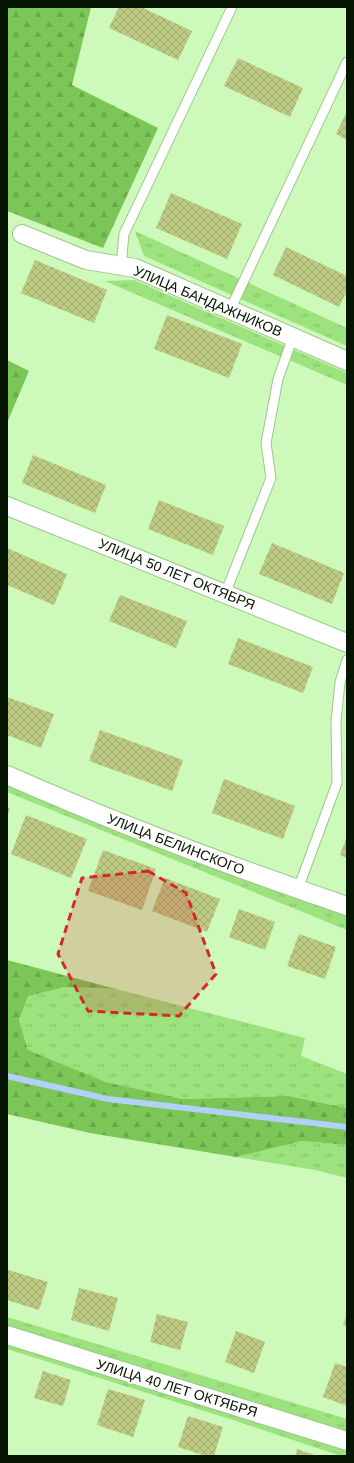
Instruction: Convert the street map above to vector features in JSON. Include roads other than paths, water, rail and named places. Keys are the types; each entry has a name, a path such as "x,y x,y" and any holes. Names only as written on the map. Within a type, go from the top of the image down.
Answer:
{"street":[{"name":"УЛИЦА БАНДАЖНИКОВ","path":"22,234 86,260 135,268 293,337 346,357"},
{"name":"УЛИЦА 50 ЛЕТ ОКТЯБРЯ","path":"7,506 347,643"},
{"name":"УЛИЦА БЕЛИНСКОГО","path":"7,775 84,809 347,906"},
{"name":"УЛИЦА 40 ЛЕТ ОКТЯБРЯ","path":"7,1335 347,1441"}],"lane":[{"path":"121,266 124,234 232,7"},
{"path":"230,310 347,62"},
{"path":"225,594 271,478 266,443 278,380 293,337"},
{"path":"298,889 337,783 336,721 340,682 347,660"}],"waterway":[{"path":"7,1076 108,1099 347,1127"}]}
